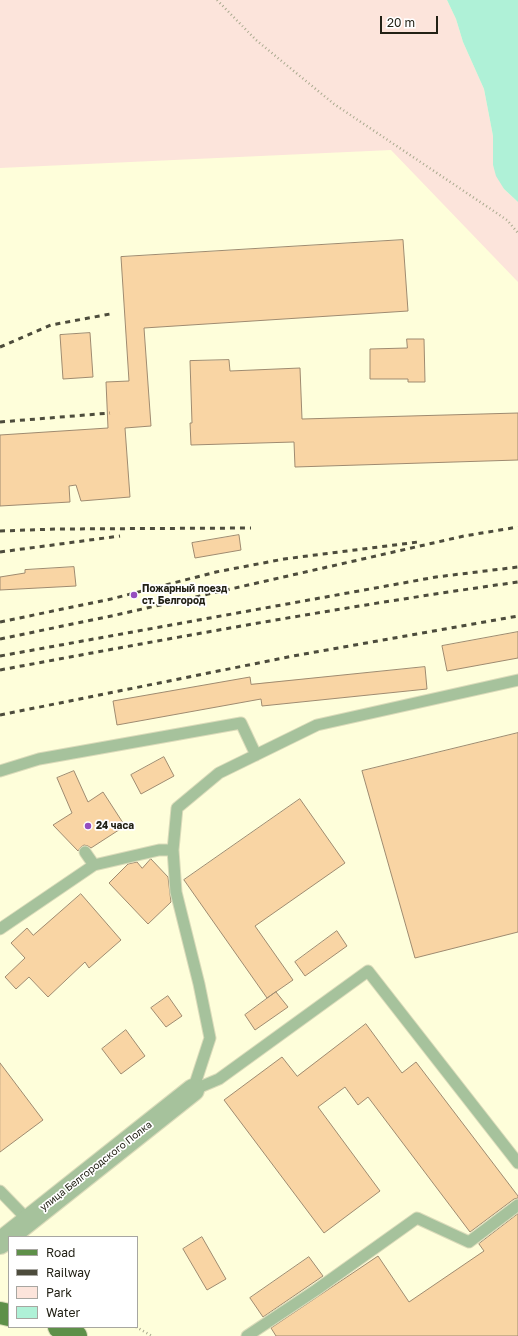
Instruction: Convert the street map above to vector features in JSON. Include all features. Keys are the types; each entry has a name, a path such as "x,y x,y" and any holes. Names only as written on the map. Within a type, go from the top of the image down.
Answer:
{"main road":[{"path":"61,1328 76,1336"}],"street":[{"name":"улица Белгородского Полка","path":"9,1236 193,1090"},
{"name":"улица Белгородского Полка","path":"0,1243 8,1236"}],"lane":[{"path":"193,1090 210,1038 199,984 176,892 173,850 176,808 220,773 317,725 518,680"},
{"path":"0,771 39,759 241,723 256,755"},
{"path":"0,929 94,865 159,850 173,850"},
{"path":"85,852 94,865"},
{"path":"193,1090 219,1079 368,971 518,1163"},
{"path":"0,1191 28,1220"},
{"path":"247,1336 316,1290 417,1218 470,1242 518,1206"}],"path":[{"path":"217,0 256,40 334,104 507,220 518,233"},
{"path":"138,1328 152,1336"}],"green space":[{"path":"0,0 447,0 456,19 463,42 484,89 493,136 493,165 504,189 518,202 518,282 391,150 0,168"}],"water":[{"path":"447,0 518,0 518,202 504,189 496,176 493,165 493,136 484,89 463,42 456,19"}],"building":[{"path":"403,240 408,311 144,328 151,426 125,428 130,497 81,501 76,485 69,486 70,502 0,506 0,435 108,428 106,382 129,381 121,257"},
{"path":"90,333 93,377 63,379 60,335"},
{"path":"407,339 424,339 425,382 408,382 408,379 370,379 370,349 407,348"},
{"path":"229,360 230,371 300,368 302,419 518,413 518,460 295,467 294,442 191,445 190,423 192,423 190,361"},
{"path":"239,535 241,550 195,558 192,543"},
{"path":"74,567 76,586 0,590 0,577 25,573 25,570"},
{"path":"518,632 518,658 447,671 442,646"},
{"path":"425,667 427,689 262,706 261,699 117,725 113,701 250,677 251,684"},
{"path":"518,733 518,932 415,958 362,771"},
{"path":"164,757 174,776 141,794 131,775"},
{"name":"24 часа","path":"74,771 88,802 103,792 125,826 91,848 84,845 78,851 53,825 72,813 57,778"},
{"path":"300,799 345,863 255,926 293,980 267,998 184,880"},
{"path":"151,859 168,877 171,902 148,924 109,883 128,864 137,862 142,868"},
{"path":"81,894 121,940 89,968 85,962 48,997 29,977 16,989 5,977 25,958 11,943 27,928 33,935"},
{"path":"337,931 347,946 305,976 295,962"},
{"path":"276,992 288,1007 255,1030 245,1015"},
{"path":"168,996 182,1016 166,1027 151,1008"},
{"path":"366,1024 402,1073 416,1062 518,1196 518,1198 514,1199 470,1232 368,1097 358,1105 345,1087 318,1107 380,1191 324,1233 224,1100 282,1057 297,1076"},
{"path":"126,1030 145,1056 121,1074 102,1049"},
{"path":"0,1063 43,1120 0,1152"},
{"path":"518,1214 518,1336 276,1336 271,1328 378,1256 409,1302 484,1251 479,1244"},
{"path":"202,1237 226,1279 207,1290 183,1249"},
{"path":"309,1257 323,1276 263,1317 250,1298"}],"railway":[{"path":"0,347 51,325 110,314"},
{"path":"0,422 110,413"},
{"path":"0,639 116,615 464,536 518,527"},
{"path":"0,531 57,529 251,528"},
{"path":"0,552 120,536"},
{"path":"0,622 111,599 216,572 284,559 418,542"},
{"path":"0,656 436,577 518,567"},
{"path":"0,670 323,612 518,582"},
{"path":"0,715 293,656 518,616"}],"place":[{"name":"Пожарный поезд ст. Белгород","path":"134,595"},
{"name":"24 часа","path":"88,826"}]}
